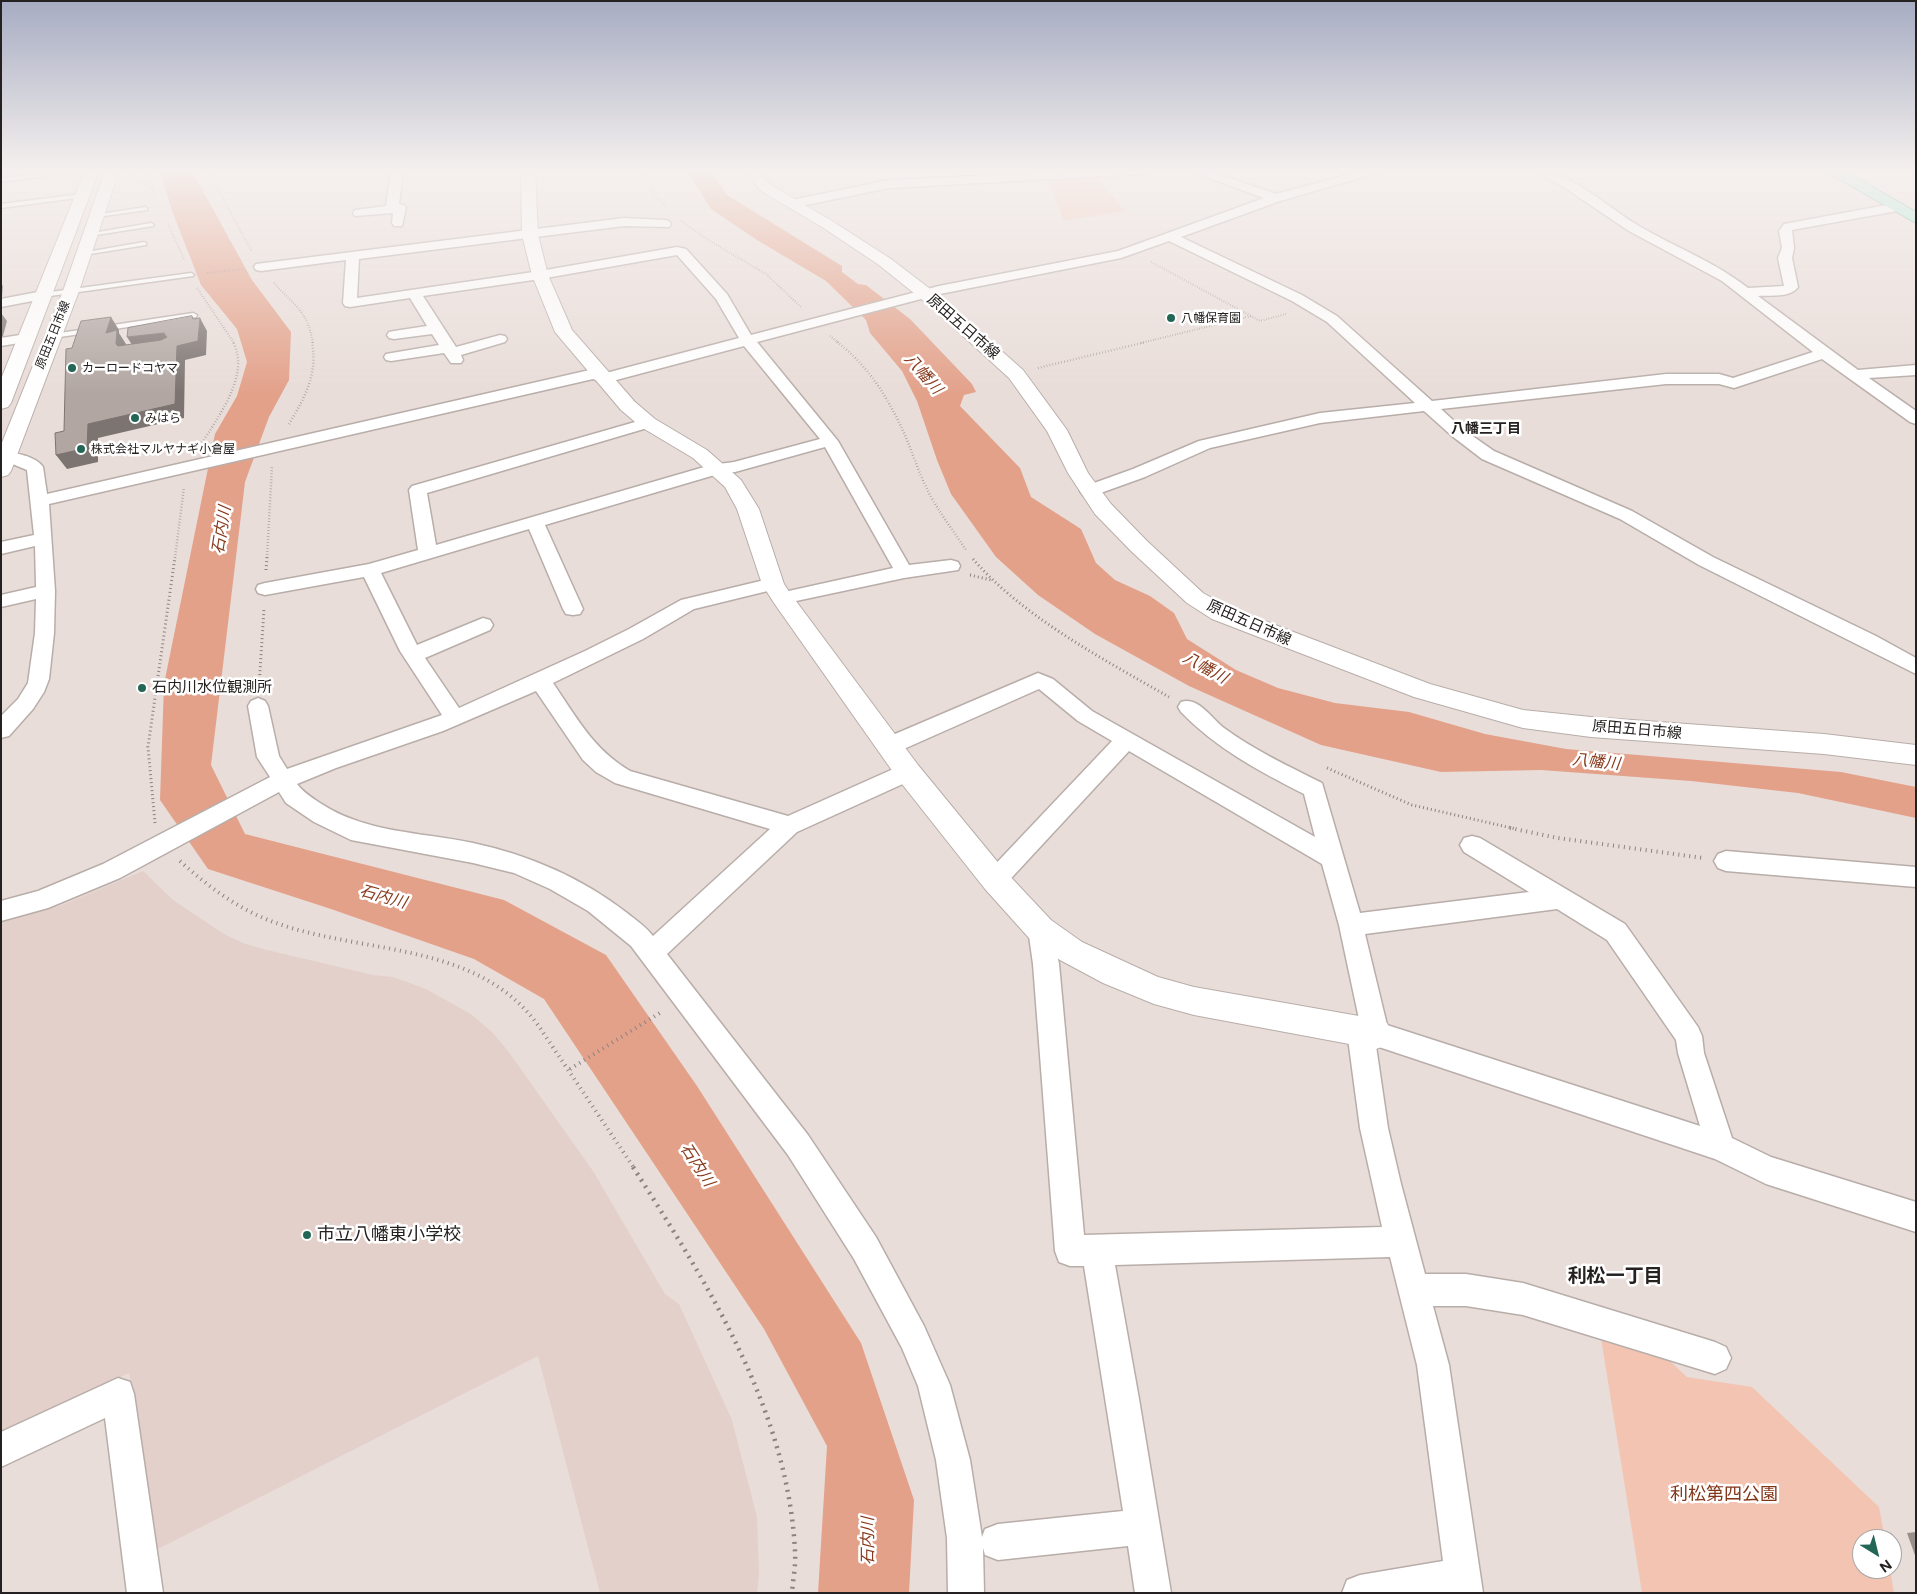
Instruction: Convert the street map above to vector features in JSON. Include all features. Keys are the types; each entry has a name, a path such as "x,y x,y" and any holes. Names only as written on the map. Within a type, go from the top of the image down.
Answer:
{"main road":[{"name":"原田五日市線","path":"1,402 5,385 26,338 63,245"},
{"name":"原田五日市線","path":"3,462 71,292 86,245"},
{"path":"533,245 540,275 564,332 628,406 648,423 700,454 734,484 748,509 777,591 908,772 995,880 1040,929 1071,951 1114,974 1154,990 1194,1000 1368,1032"},
{"name":"原田五日市線","path":"860,245 885,262 921,294 936,302 1016,374 1057,430 1089,491 1103,509 1195,598 1220,613 1305,648 1424,691 1523,719 1610,728 1824,744 1916,754"}],"street":[{"path":"261,267 442,245"},
{"path":"40,501 594,374 605,378 921,294 1131,251 1147,245"},
{"path":"1188,245 1332,318 1458,433 1488,455 1626,515 1706,561 1869,641 1916,667"},
{"path":"1665,245 1722,275 1824,353 1916,419"},
{"path":"1746,292 1788,290 1791,287 1785,258 1788,245"},
{"path":"353,256 350,303 415,295 681,252 722,297 747,340 830,441 904,572"},
{"path":"1,303 43,295"},
{"path":"415,295 453,354"},
{"path":"394,335 436,329"},
{"path":"1,342 26,338"},
{"path":"390,357 453,354 500,339"},
{"path":"1089,491 1139,473 1215,440 1320,418 1666,379 1719,379 1734,383 1824,353"},
{"path":"1854,375 1916,370"},
{"path":"428,554 418,490 466,474 648,423"},
{"path":"265,589 370,570 717,469 735,468 830,441"},
{"path":"1,730 32,696 38,684 45,629 46,592 40,501 35,467 3,462"},
{"path":"536,522 573,609"},
{"path":"1,548 42,539"},
{"path":"1,911 46,898 86,882 168,843 277,784 325,762 455,718 540,681 637,633 688,604 951,566"},
{"path":"370,570 413,655 455,718"},
{"path":"1,601 46,592"},
{"path":"413,655 483,625"},
{"path":"889,746 1038,680 1046,684 1085,716 1331,857"},
{"path":"540,681 591,754 604,766 623,777 789,826"},
{"path":"258,706 268,756 277,784 322,816 359,833 473,854 519,865 558,882 597,904 640,938 798,1145 865,1248 913,1336 934,1385 953,1460 965,1538 966,1593"},
{"path":"1188,707 1202,722 1226,742 1314,789 1331,857 1351,924 1368,1032 1374,1128 1433,1365 1464,1584 1360,1593"},
{"path":"995,880 1126,740"},
{"path":"651,953 789,826 908,772"},
{"path":"1472,845 1616,932 1689,1036 1691,1053 1721,1147"},
{"path":"1726,861 1916,878"},
{"path":"1351,924 1561,898"},
{"path":"1040,929 1046,964 1070,1251 1401,1242"},
{"path":"1368,1032 1721,1147 1766,1170 1916,1217"},
{"path":"1097,1251 1154,1593"},
{"path":"1414,1290 1466,1290 1523,1299 1715,1358"},
{"path":"1,1450 118,1394 145,1593"},
{"path":"998,1542 1142,1527"}],"lane":[{"path":"84,253 135,245"},
{"path":"43,295 191,275"},
{"path":"53,336 132,328 193,314"}],"path":[{"path":"249,245 261,267 301,311 309,324 315,352 315,369 312,383 271,448"},
{"path":"717,245 766,274 864,366 886,398 904,433 927,490 957,538 991,580 1072,641 1154,690 1188,707"},
{"path":"1131,251 1260,321 1311,306"},
{"path":"206,273 245,268"},
{"path":"191,275 203,298 227,328 236,346 238,358 236,381 225,405 187,468 148,747 152,806 156,827 168,843 216,893 276,924 334,938 404,949 468,971 506,993 528,1011 570,1069 695,1266 727,1324 754,1385 772,1435 785,1482 795,1552 792,1593"},
{"path":"1016,374 1251,316"},
{"path":"1327,768 1412,805 1429,810 1558,838 1726,861"},
{"path":"570,1069 668,1008"}],"shaded area":[{"path":"185,245 233,245 252,280 291,332 289,380 269,417 245,482 211,765 245,834 504,900 606,955 697,1086 861,1343 914,1500 909,1593 818,1593 827,1446 764,1329 544,999 474,959 331,909 208,869 160,800 164,684 215,434 237,396 247,362 237,329 201,285"},
{"path":"766,245 809,245 842,266 842,272 858,284 866,285 910,319 972,384 976,392 964,395 960,406 1020,468 1031,497 1081,529 1096,563 1115,580 1150,596 1174,613 1187,639 1236,670 1278,688 1335,703 1409,712 1485,734 1566,749 1841,772 1916,787 1916,818 1798,793 1691,781 1541,770 1441,772 1321,745 1189,686 1095,634 1038,595 996,557 951,494 917,401 902,371 870,333 866,320 826,281"},
{"path":"143,871 173,900 224,934 243,943 373,975 393,977 426,989 471,1014 493,1033 508,1051 593,1171 665,1294 679,1304 732,1420 757,1517 759,1574 757,1593 600,1593 538,1356 156,1550 129,1373 1,1432 1,922 62,905"}],"green space":[{"name":"利松第四公園","path":"1601,1338 1669,1360 1687,1377 1752,1387 1879,1507 1883,1529 1852,1529 1852,1579 1892,1579 1894,1593 1642,1593"}],"building":[{"path":"192,316 193,319 200,318 198,341 177,346 175,404 88,424 87,448 56,455 55,433 64,431 66,349 72,348 81,321 111,317 106,333 117,330 116,344 118,346 161,340 167,337 164,333 127,337 128,328"}],"place":[{"name":"八幡保育園","path":"1171,318"},
{"name":"カーロードコヤマ","path":"72,368"},
{"name":"みはら","path":"135,418"},
{"name":"株式会社マルヤナギ小倉屋","path":"81,449"},
{"name":"石内川水位観測所","path":"142,688"},
{"name":"市立八幡東小学校","path":"307,1235"}],"district":[{"name":"八幡三丁目","path":"1486,429"},
{"name":"利松一丁目","path":"1615,1276"}],"water label":[{"name":"八幡川","path":"923,374"},
{"name":"石内川","path":"222,530"},
{"name":"八幡川","path":"1205,668"},
{"name":"八幡川","path":"1596,762"},
{"name":"石内川","path":"383,897"},
{"name":"石内川","path":"697,1165"},
{"name":"石内川","path":"868,1541"}]}
